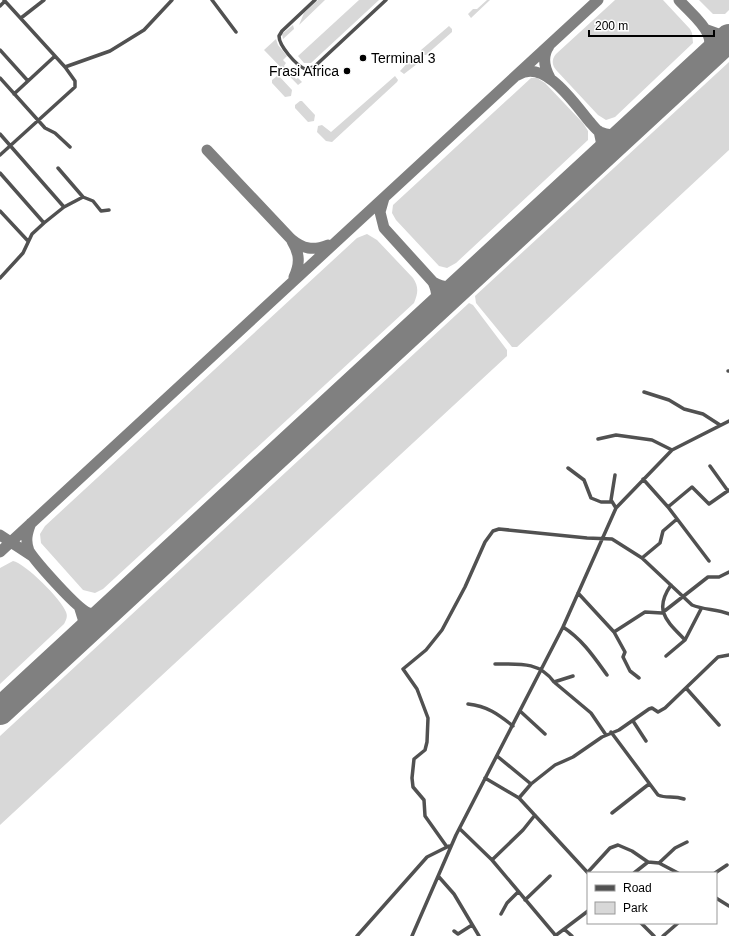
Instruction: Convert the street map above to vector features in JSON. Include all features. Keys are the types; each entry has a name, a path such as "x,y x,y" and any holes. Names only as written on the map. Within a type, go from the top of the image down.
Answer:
{"street":[{"path":"21,18 44,0"},
{"path":"65,67 110,51 144,30 172,0"},
{"path":"212,0 236,32"},
{"path":"315,0 282,31 279,36 281,44 300,66 306,69 314,67 386,0"},
{"path":"0,6 4,1 65,67 75,81 74,87 0,155"},
{"path":"1,52 28,81"},
{"path":"14,94 54,56"},
{"path":"0,78 45,128 55,133 70,147"},
{"path":"0,134 64,207"},
{"path":"58,168 83,197 93,200 101,211 110,210"},
{"path":"0,173 44,223"},
{"path":"0,278 23,253 28,241 44,223 64,207 83,197"},
{"path":"0,211 28,241"},
{"path":"644,392 669,400 684,409 703,414 720,425"},
{"path":"412,936 452,845 563,627 616,508 672,450 729,421"},
{"path":"598,439 616,435 652,440 672,450"},
{"path":"668,507 692,487 709,504 729,490 710,466"},
{"path":"568,468 584,480 591,498 601,502 611,502"},
{"path":"615,475 611,502 616,508"},
{"path":"643,479 668,507 709,561"},
{"path":"642,558 660,543 662,531 677,519"},
{"path":"447,847 425,816 424,800 413,788 414,759 425,750 427,742 428,718 417,689 403,669 426,650 442,630 465,587 486,542 493,532 499,529 612,539 642,558 692,605 701,609 720,610 729,614"},
{"path":"614,632 645,612 662,613 708,577 719,577 729,572"},
{"path":"671,585 664,594 662,613 685,640"},
{"path":"578,593 614,632 626,652 623,657 626,664 639,678"},
{"path":"666,656 685,640 701,609"},
{"path":"563,627 573,633 584,644 588,652 607,676"},
{"path":"519,798 531,784 555,765 573,757 606,735 619,730 650,708 658,712 662,710 718,657 729,655"},
{"path":"495,664 526,665 541,669 591,713 606,735"},
{"path":"554,682 573,676"},
{"path":"686,688 719,725"},
{"path":"468,704 480,705 489,708 513,726"},
{"path":"520,712 545,734"},
{"path":"633,721 646,741"},
{"path":"612,732 658,795 664,798 674,796 684,799"},
{"path":"497,756 531,784"},
{"path":"485,778 519,798 587,872"},
{"path":"612,813 649,784"},
{"path":"492,860 523,830 535,815"},
{"path":"460,829 492,860 555,936 587,912"},
{"path":"659,863 675,848 687,842"},
{"path":"357,936 427,857 452,845"},
{"path":"589,872 614,845 632,850 648,862 659,863 676,872"},
{"path":"635,872 648,862"},
{"path":"716,872 727,865"},
{"path":"524,900 550,876"},
{"path":"439,877 454,894 479,936"},
{"path":"501,914 507,903 518,892"},
{"path":"717,899 729,906"},
{"path":"642,924 654,936"},
{"path":"663,936 677,924"},
{"path":"454,931 458,934 472,925"},
{"path":"564,929 572,936"}],"green space":[{"path":"318,0 325,0 299,25 304,13"},
{"path":"359,0 379,0 311,63 304,63 298,56"},
{"path":"487,0 490,0 471,18 468,14 473,9 477,9"},
{"path":"615,0 663,0 690,29 693,43 615,117 606,120 598,115 557,71 553,65 553,61 556,54"},
{"path":"699,0 729,0 729,10 725,14 713,14"},
{"path":"293,25 294,29 283,39 282,34"},
{"path":"449,26 452,29 452,32 426,55 421,55 421,50"},
{"path":"276,39 278,45 287,56 283,60 286,63 284,66 296,79 298,78 302,82 298,85 264,50"},
{"path":"412,58 416,59 417,64 404,74 400,71"},
{"path":"729,62 729,150 517,347 512,347 476,303 475,296"},
{"path":"279,76 292,90 291,96 285,97 272,83 272,80"},
{"path":"395,76 398,80 397,82 332,142 326,141 317,132 318,126 322,125 331,132"},
{"path":"531,78 537,78 545,83 583,123 588,131 588,140 456,263 447,268 439,266 396,220 392,213 393,205"},
{"path":"302,101 315,115 314,121 308,122 295,108 295,105"},
{"path":"367,234 377,240 413,278 417,290 414,303 103,589 95,593 83,590 41,543 40,534 45,526 357,238"},
{"path":"469,303 473,305 507,350 507,356 0,825 0,736"},
{"path":"13,561 26,568 51,591 63,606 67,617 64,624 0,684 0,568"}],"taxiway":[{"path":"0,552 598,0"},
{"path":"679,0 705,28 709,36 710,44 708,53 703,63"},
{"path":"707,30 721,35 729,34"},
{"path":"549,46 545,54 545,62 546,70 550,78"},
{"path":"518,75 528,71 538,72 548,77 567,94 594,127 600,132 614,135 629,130"},
{"path":"597,160 602,145 599,131"},
{"path":"207,150 291,239 308,248 318,248 328,245"},
{"path":"384,198 380,212 384,228 433,282 437,297 432,312"},
{"path":"292,241 298,255 298,263 294,277"},
{"path":"433,282 442,286 450,287 466,281"},
{"path":"31,523 27,537 29,551 48,575 67,595 76,604 89,613 102,613 114,606"},
{"path":"0,535 32,556"},
{"path":"79,638 84,622 80,609"}],"runway":[{"path":"0,711 729,38"}],"place":[{"name":"Terminal 3","path":"363,58"},
{"name":"Frasi Africa","path":"347,71"}]}
